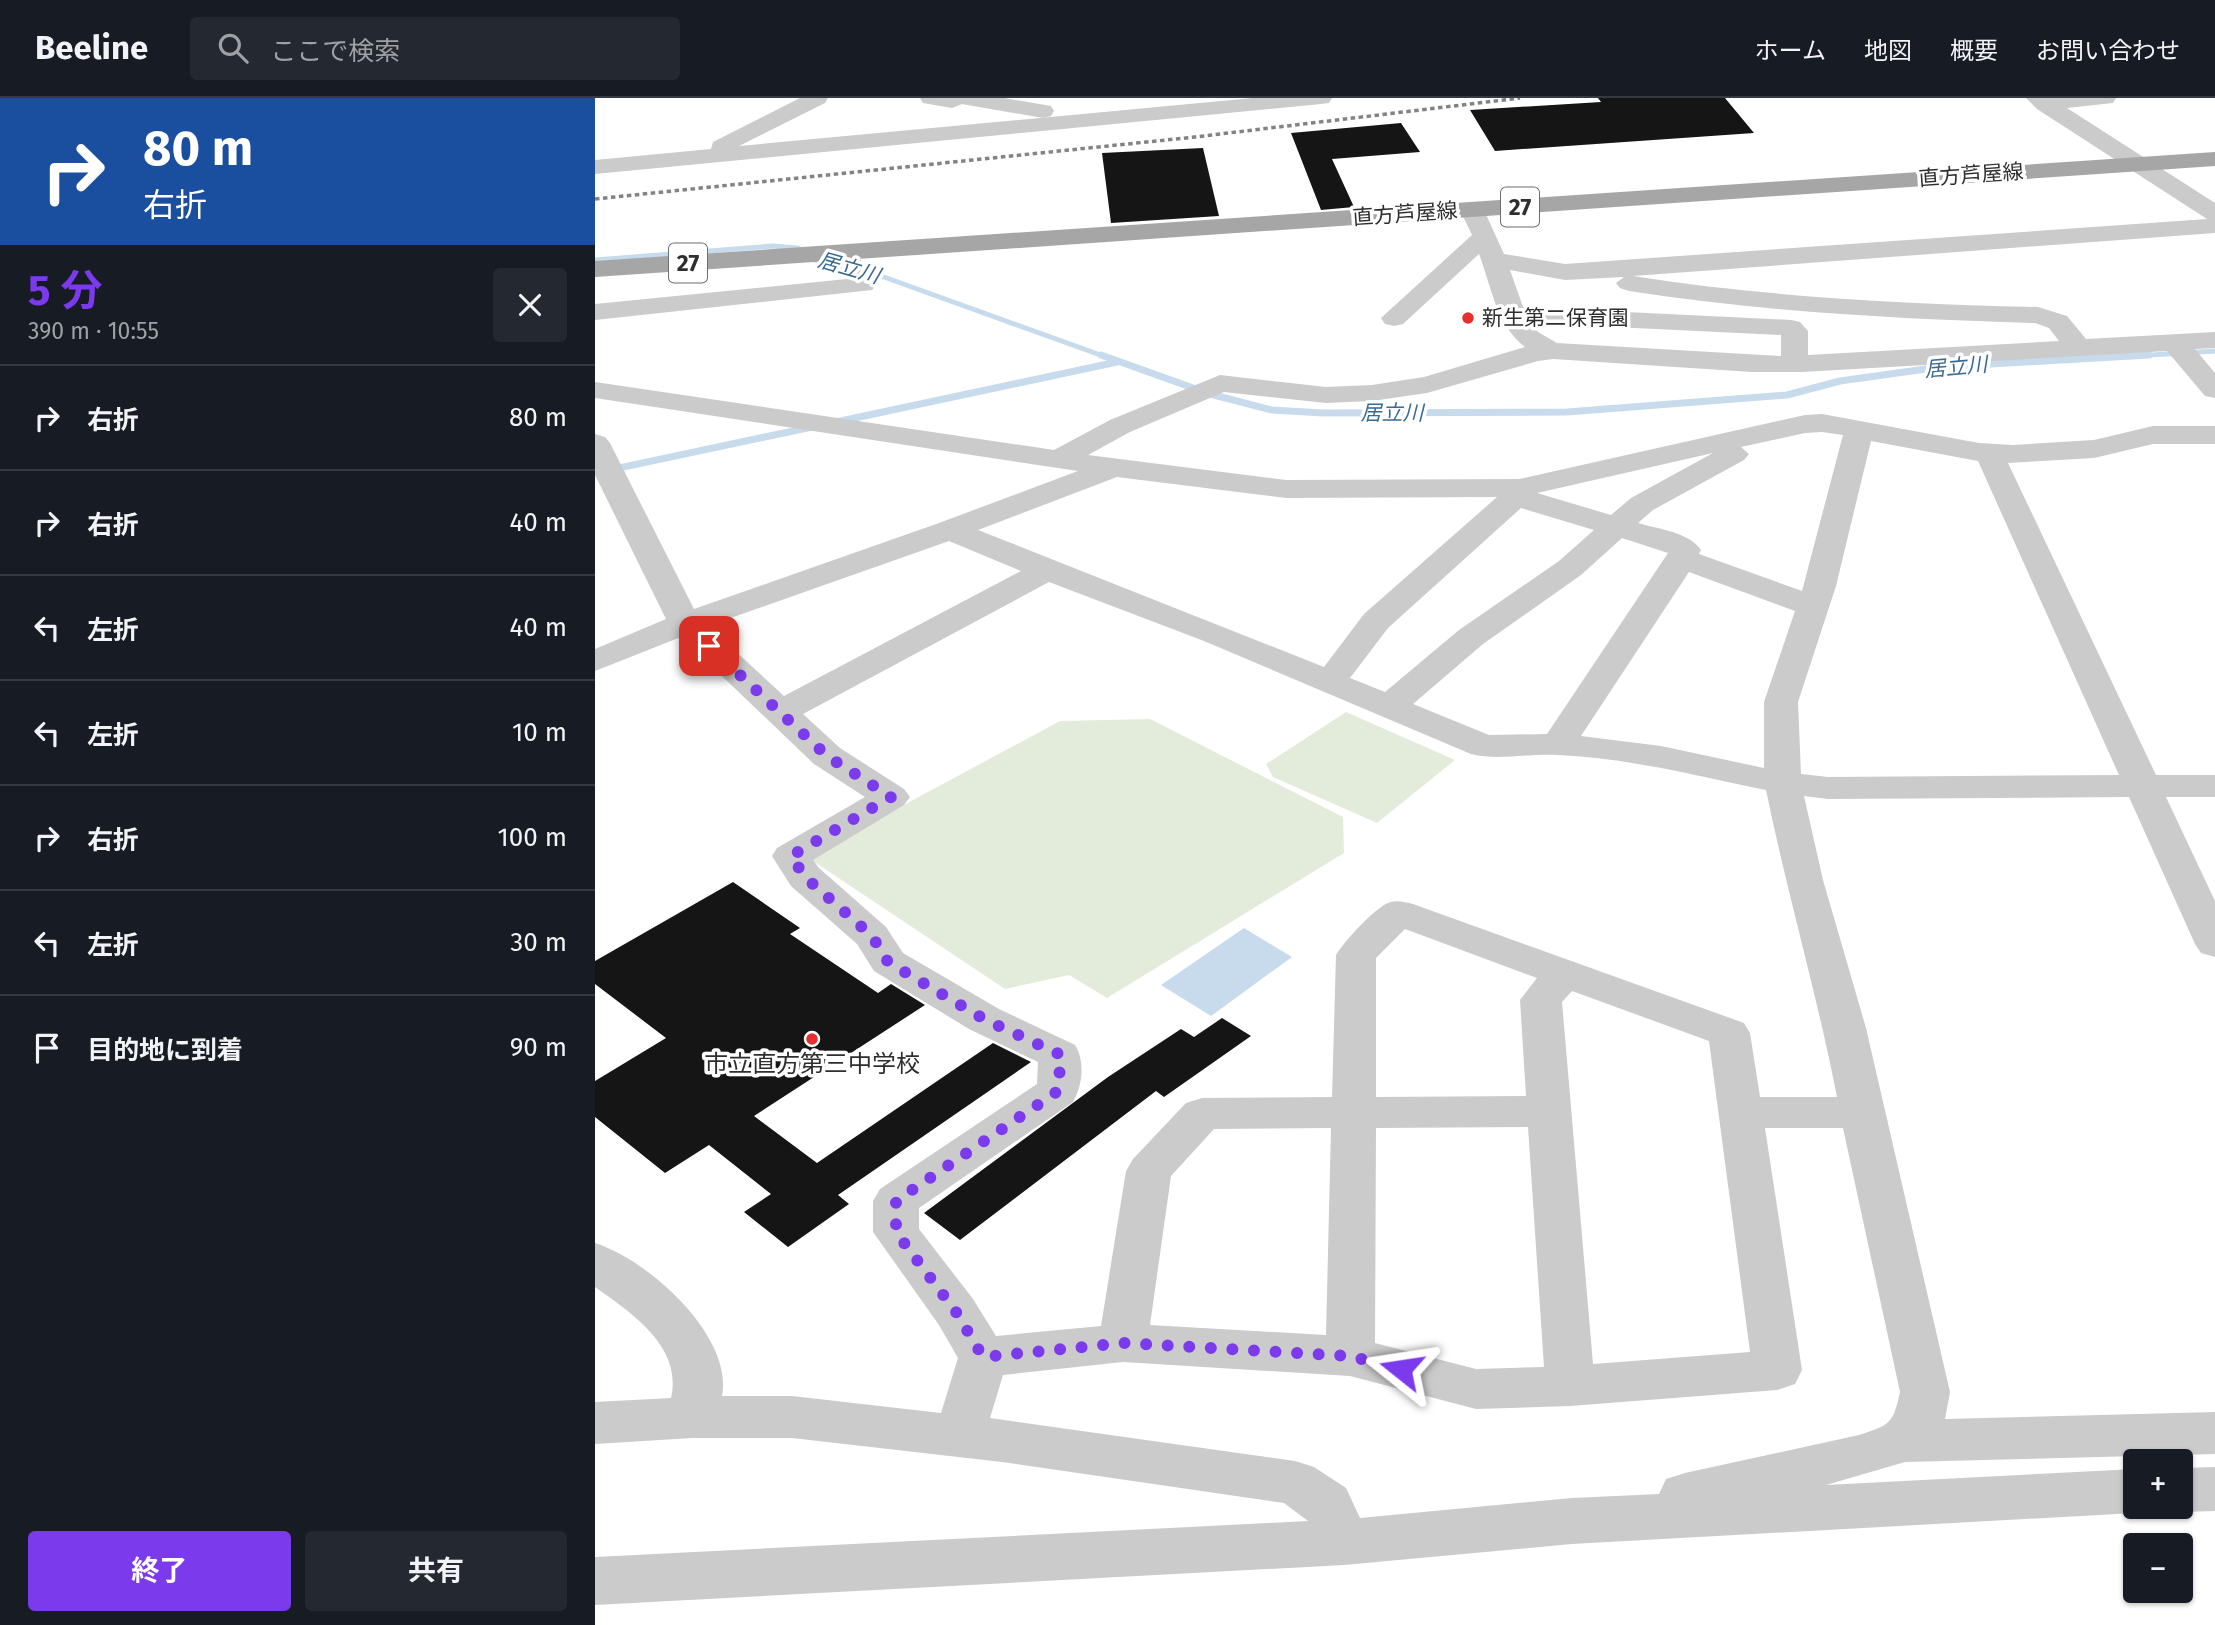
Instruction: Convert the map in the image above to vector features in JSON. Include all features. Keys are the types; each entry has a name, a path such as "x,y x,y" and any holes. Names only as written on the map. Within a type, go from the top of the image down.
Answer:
{"main road":[{"name":"直方芦屋線","path":"595,269 781,256 843,259 1472,210 2215,159"}],"street":[{"path":"703,156 817,98"},
{"path":"884,139 952,99 1076,120 1112,98"},
{"path":"595,167 1321,98"},
{"path":"2015,101 2023,109 2105,98"},
{"path":"2047,105 2215,214"},
{"path":"1472,210 1490,249 1513,314 1536,346 1553,351"},
{"path":"1565,272 2215,226"},
{"path":"1490,249 1565,272 1698,293 1851,308 2038,315 2058,322 2078,347"},
{"path":"1394,318 1490,249"},
{"path":"595,312 863,285 843,259"},
{"path":"595,390 1114,468 1286,489 1517,492 1805,424 1807,386 1795,331 1791,328 1513,314"},
{"path":"1807,386 2078,347 2180,349 2215,340"},
{"path":"2180,349 2215,390"},
{"path":"1059,459 1120,426 1226,382 1326,395 1372,393 1427,385 1535,353 1553,351 1752,364 1807,386 1859,429 1989,453 2056,453 2094,449 2153,435 2215,435"},
{"path":"1859,429 1820,586 1781,702 1783,783 1804,880 1845,1028 1925,1392 1919,1421 1905,1441"},
{"path":"1390,706 1471,637 1524,598 1570,569 1642,505 1733,456 1748,445 1753,436"},
{"path":"1989,453 2215,944"},
{"path":"604,461 685,623 827,756 891,797 791,856 805,877 872,936 888,962 984,1019 1061,1055 1058,1091 896,1201 896,1232 956,1312 983,1357 959,1436"},
{"path":"595,661 685,623 950,530 1114,468"},
{"path":"1517,492 1677,545 1685,550 1558,744"},
{"path":"1331,680 1376,621 1517,492"},
{"path":"950,530 1331,680 1484,746 1558,744 1661,757 1783,783 1828,788 2215,786"},
{"path":"1682,558 1812,606"},
{"path":"779,713 1047,570"},
{"path":"983,1357 1123,1343 1350,1356 1476,1389 1570,1386 1777,1370 1729,1033 1399,913 1356,955 1350,1356"},
{"path":"1564,973 1541,1000 1570,1386"},
{"path":"1123,1343 1149,1171 1202,1114 1550,1111"},
{"path":"1740,1112 1862,1113"},
{"path":"595,1261 674,1323 695,1359 699,1381 692,1417"},
{"path":"595,1423 692,1417 792,1417 959,1436 1296,1483 1327,1504 1344,1542"},
{"path":"1572,1521 1859,1457 1905,1441 2215,1433"},
{"path":"2193,1490 2215,1489"},
{"path":"595,1581 1344,1542 1572,1521 2123,1492"}],"green space":[{"path":"1346,712 1455,760 1377,823 1273,777 1266,764"},
{"path":"1150,719 1343,817 1344,853 1107,998 1069,975 1005,989 807,857 1060,721"}],"water":[{"path":"1244,928 1292,957 1211,1016 1161,985"}],"building":[{"path":"1598,98 1725,98 1754,133 1495,151 1470,110 1601,102"},
{"path":"1401,123 1420,152 1332,159 1354,207 1321,210 1291,133"},
{"path":"1203,148 1219,216 1111,223 1102,153"},
{"path":"733,882 800,928 790,934 878,993 891,984 925,1005 754,1116 817,1163 993,1043 1031,1062 838,1195 849,1204 788,1247 744,1212 771,1194 709,1145 665,1173 595,1117 595,1081 666,1038 595,984 595,961"},
{"path":"1222,1018 1251,1036 1164,1097 1156,1091 960,1240 924,1213 1108,1077 1181,1029 1194,1037"}],"waterway":[{"name":"居立川","path":"595,260 773,246 798,248 815,260 884,277 1106,357"},
{"name":"居立川","path":"2118,357 2215,351"},
{"name":"居立川","path":"1101,355 1210,394 1272,410 1323,413 1567,412 1787,395 1840,381 1940,367 2149,355"},
{"path":"836,422 1117,362"},
{"path":"595,473 812,427"}],"railway":[{"path":"595,199 1195,137 1520,98"}],"place":[{"name":"新生第二保育園","path":"1468,318"},
{"name":"市立直方第三中学校","path":"812,1039"}],"route":[{"path":"709,646 827,756 891,797 791,856 805,877 872,936 888,962 984,1019 1061,1055 1058,1091 896,1201 896,1232 956,1312 983,1357 1123,1343 1350,1356 1401,1369"}]}
